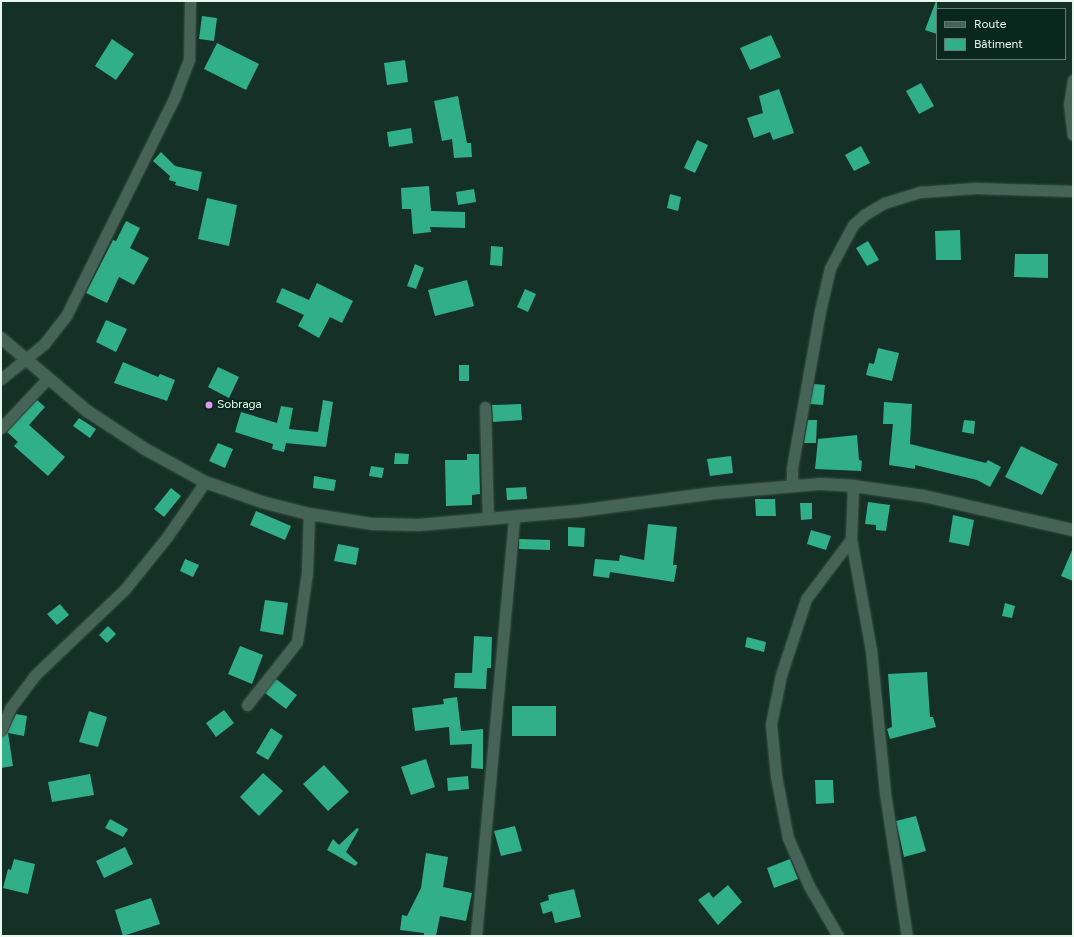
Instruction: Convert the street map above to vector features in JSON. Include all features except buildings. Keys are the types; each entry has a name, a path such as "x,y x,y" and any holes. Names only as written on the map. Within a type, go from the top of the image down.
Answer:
{"street":[{"path":"1,379 44,344 66,316 175,96 189,60 190,1"},
{"path":"1073,80 1069,104 1073,135"},
{"path":"792,485 792,468 820,311 830,268 853,225 864,215 884,203 921,192 975,188 1073,191"},
{"path":"1,338 47,379 121,435 205,482 262,502 309,514 373,524 419,525 514,517 792,485 853,486 924,496 1073,530"},
{"path":"1,428 47,379"},
{"path":"484,406 488,519"},
{"path":"1,730 11,707 34,676 125,589 167,537 205,482"},
{"path":"853,486 851,539 872,650 885,793 907,936"},
{"path":"247,705 297,642 307,573 309,514"},
{"path":"476,936 514,517"},
{"path":"838,936 809,886 788,838 776,776 771,724 781,675 806,599 851,539"}],"place":[{"name":"Sobraga","path":"209,405"}]}
